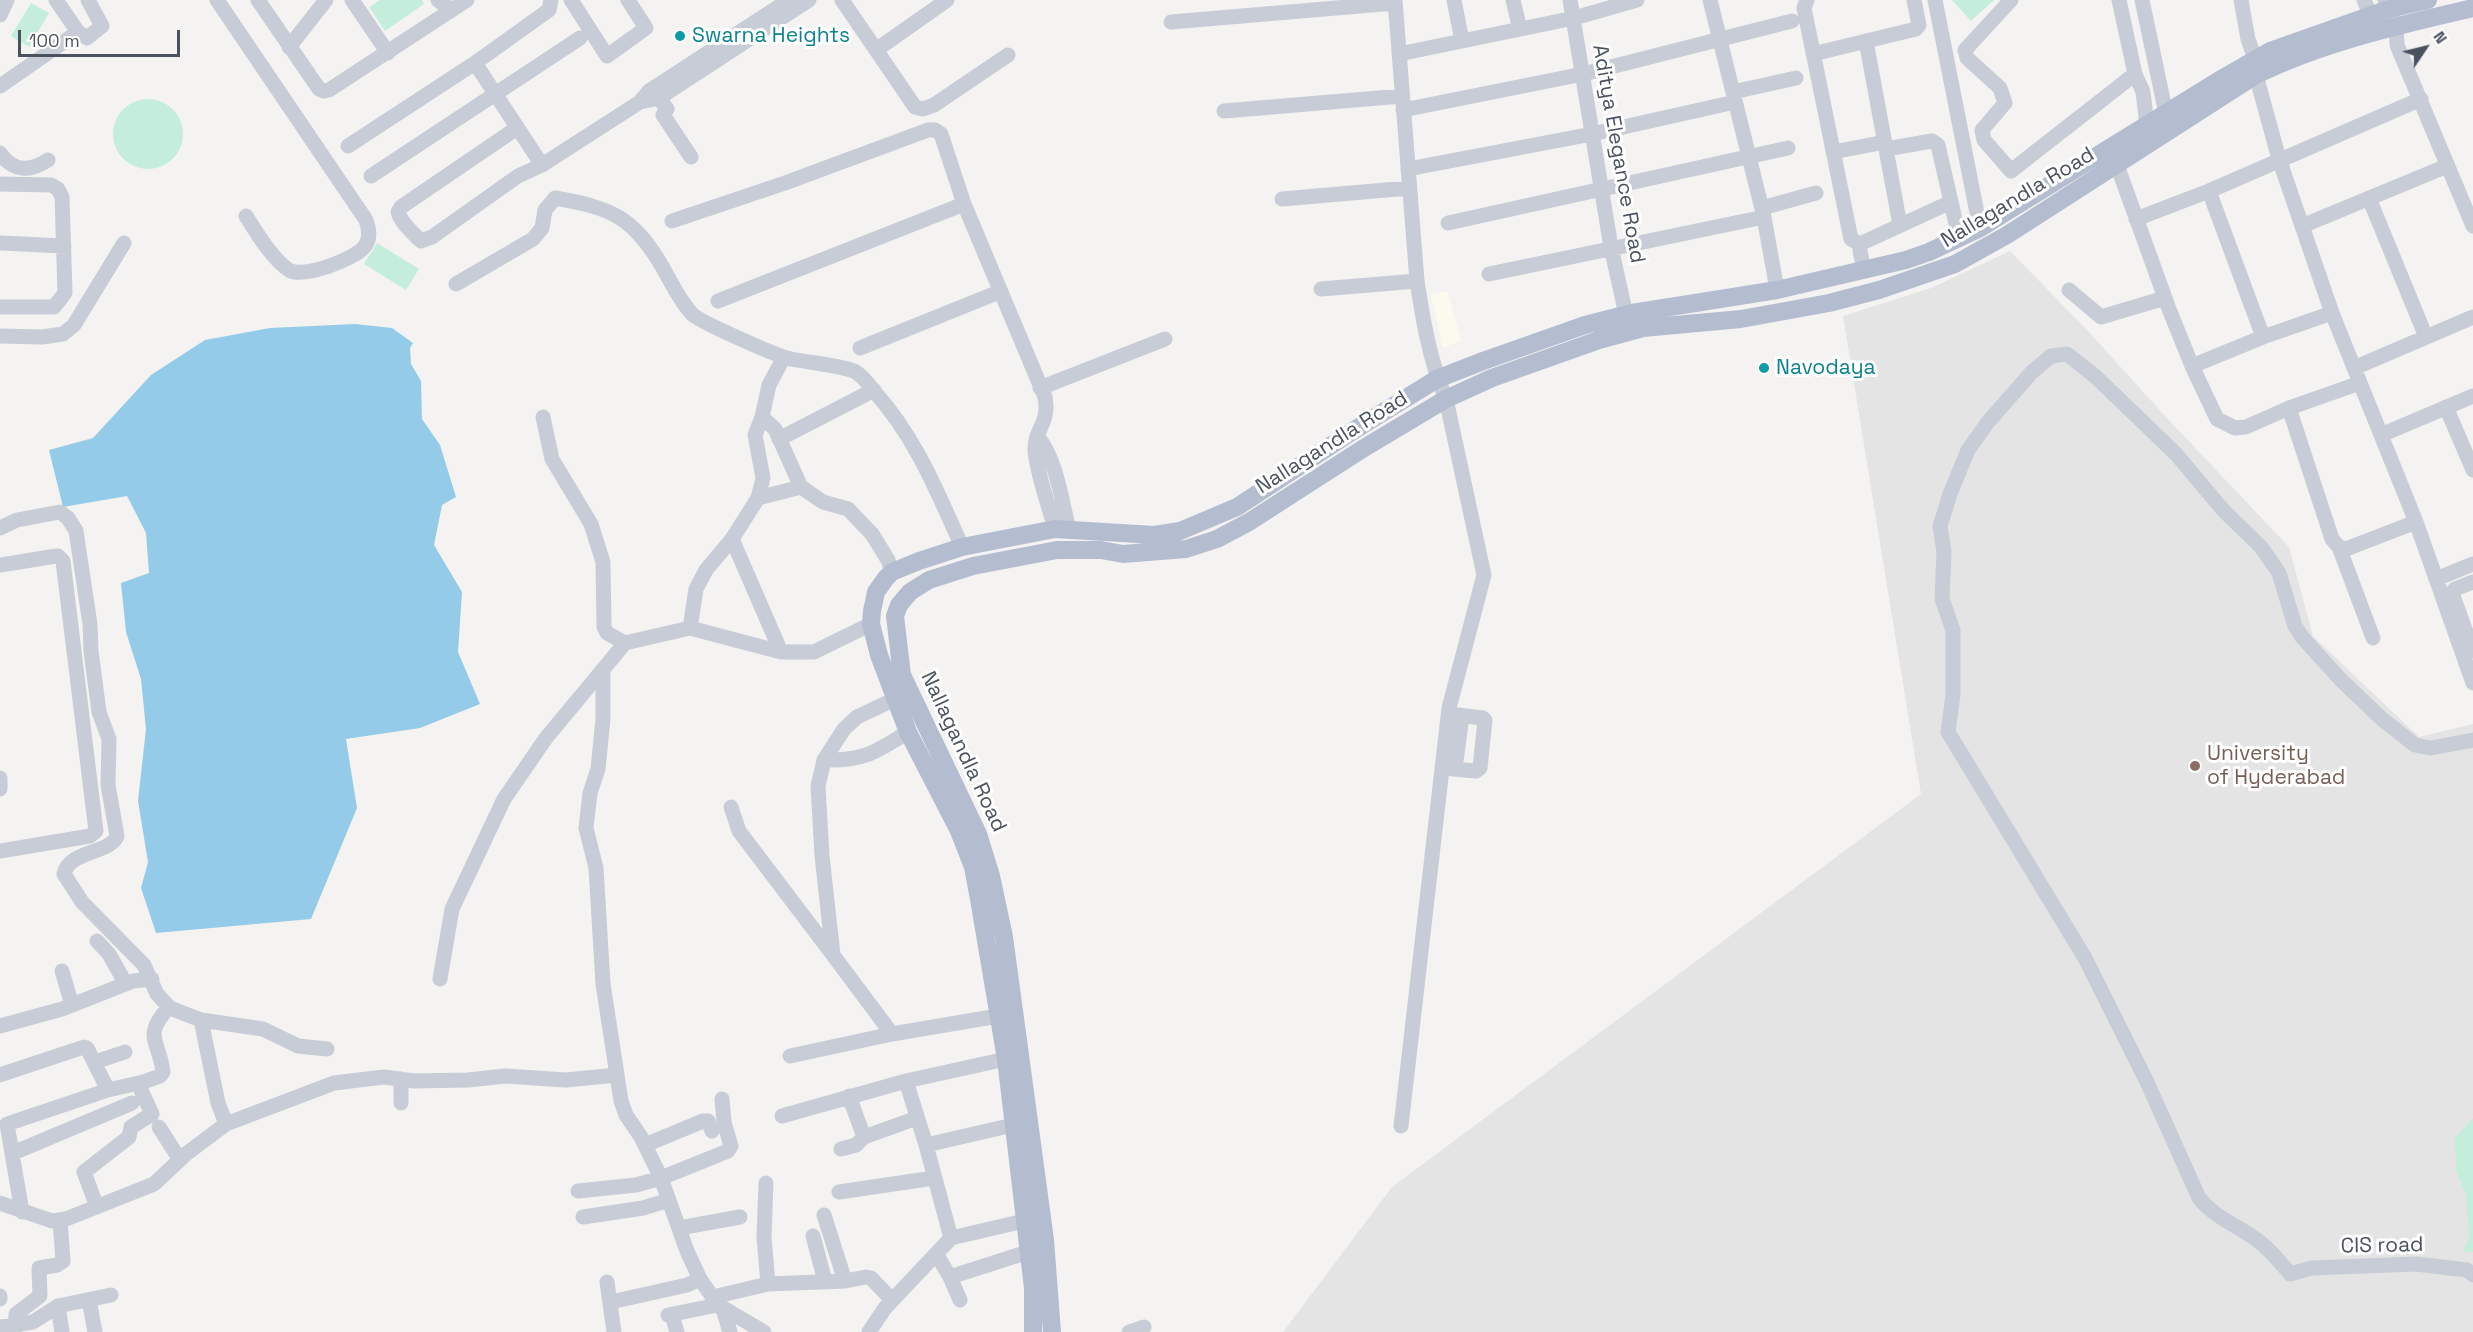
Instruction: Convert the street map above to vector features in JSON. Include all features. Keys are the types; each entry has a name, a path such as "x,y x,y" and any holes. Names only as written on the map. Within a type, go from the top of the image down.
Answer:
{"main road":[{"name":"Nallagandla Road","path":"1033,1332 1033,1288 1006,1059 967,829 908,732 871,624 876,592 892,572 962,547 1062,529 1154,535 1180,531 1237,507 1356,429 1437,380 1585,325 1626,315 1777,290 1906,260 1980,228 2147,125 2306,37 2368,7 2428,0"},
{"name":"Nallagandla Road","path":"1052,1332 1046,1240 1006,947 991,876 967,829 902,675 895,616 899,605 910,592 929,580 973,566 1051,551 1101,550 1133,554 1186,549 1217,539 1249,522 1364,448 1446,399 1492,378 1599,340 1643,328 1741,318 1829,303 1913,279 1955,264 2007,235 2117,165 2255,67 2276,65 2396,26 2473,8"}],"street":[{"path":"0,15 7,0"},
{"path":"56,0 78,32 87,38 102,26 88,0"},
{"path":"217,0 366,220 370,230 364,248 357,252 316,271 290,272 278,261 246,216"},
{"path":"258,0 319,89 324,91 330,90 467,0"},
{"path":"289,47 327,0"},
{"path":"352,0 387,52"},
{"path":"438,0 451,10"},
{"path":"348,146 475,63 549,10 551,0"},
{"path":"571,0 608,56 646,28 628,0"},
{"path":"517,128 401,207 398,212 400,217 421,241 425,241 518,176 542,165 640,102 649,91 789,0"},
{"path":"640,102 677,94 809,0"},
{"path":"842,0 915,107 923,109 933,105 1008,55"},
{"path":"876,50 947,0"},
{"path":"1454,0 1462,41"},
{"path":"1513,0 1520,29"},
{"name":"Aditya Elegance Road","path":"1570,0 1611,248 1626,315"},
{"path":"1399,54 1574,18 1637,0"},
{"path":"1710,0 1763,212 1777,290"},
{"path":"1807,0 1804,8 1851,239 1862,243 1952,202"},
{"path":"1813,54 1916,29 1919,25 1914,0"},
{"path":"1935,0 1980,228"},
{"path":"2011,0 1965,50 1967,58 2000,88 2005,103 1982,130 1984,140 2011,171 2135,74"},
{"path":"2119,0 2135,74 2143,92 2147,125"},
{"path":"2142,0 2166,114"},
{"path":"2241,0 2248,39 2279,159 2332,313 2416,522 2473,683"},
{"path":"1171,22 1395,2 1417,281 1437,380 1446,399 1484,575 1455,715 1401,1126"},
{"path":"2387,4 2396,26 2397,45 2473,226"},
{"path":"2368,7 2378,32 2397,45"},
{"path":"1224,111 1403,103 1583,74 1792,21"},
{"path":"0,86 78,32"},
{"path":"371,176 580,38"},
{"path":"1866,42 1900,225"},
{"path":"475,63 542,165"},
{"path":"1408,169 1592,134 1734,97 1796,78"},
{"path":"660,98 667,109 663,115 691,157"},
{"path":"2136,219 2209,191 2421,99"},
{"path":"672,221 785,183 928,130 935,130 941,134 964,204 1045,398 1047,417 1037,436 1035,453 1062,529"},
{"path":"1833,152 1932,141 1938,145 1959,237"},
{"path":"1449,223 1788,148"},
{"path":"0,153 24,170 33,169 48,160"},
{"path":"2117,165 2164,298 2217,419 2224,425 2235,428 2246,427 2289,408 2361,383"},
{"path":"2302,226 2447,166"},
{"path":"0,184 51,185 58,189 62,197 65,294 54,307 0,307"},
{"path":"1282,199 1409,188"},
{"path":"2209,191 2263,337"},
{"path":"1489,274 1763,212 1816,193"},
{"path":"456,284 533,239 542,228 545,210 555,198 597,206 619,216 632,226 649,245 673,288 693,315 784,357 854,372 873,390 923,452 962,547"},
{"path":"2369,198 2426,337"},
{"path":"718,301 964,204"},
{"path":"0,243 64,246"},
{"path":"0,336 42,338 63,334 74,325 124,243"},
{"path":"1860,251 1864,270"},
{"path":"1321,289 1417,281"},
{"path":"2069,290 2101,317 2164,298"},
{"path":"860,348 999,291"},
{"path":"2192,366 2263,337 2332,313"},
{"path":"2354,368 2473,317"},
{"path":"1040,388 1165,339"},
{"name":"CIS road","path":"2473,740 2431,748 2415,745 2382,719 2341,680 2302,637 2295,626 2279,573 2261,547 2223,510 2176,454 2096,377 2067,354 2050,356 2032,372 1988,422 1968,450 1940,526 1944,552 1942,599 1953,630 1953,695 1948,732 2085,958 2147,1082 2199,1198 2214,1213 2262,1244 2290,1274 2312,1268 2416,1264 2467,1270 2473,1275"},
{"path":"690,628 696,589 705,570 732,539 758,498 763,478 755,435 762,417 769,385 784,357"},
{"path":"779,439 873,390"},
{"path":"2381,435 2473,396"},
{"path":"2446,407 2473,470"},
{"path":"2289,408 2332,539 2339,547 2373,638"},
{"path":"543,417 552,459 591,525 603,562 604,627 607,633 626,643"},
{"path":"762,417 775,429 801,487 823,502 848,509 872,534 888,560 892,572"},
{"path":"758,498 801,487"},
{"path":"0,528 24,518 60,512 68,518 76,531 90,624 99,712 109,739 108,785 117,836 113,843 73,861 65,868 64,874 82,902 132,950 144,965 157,994 169,1006 201,1020 263,1029 298,1046 327,1049"},
{"path":"2339,547 2346,549 2416,522"},
{"path":"732,539 781,652"},
{"path":"0,565 58,556 63,561 96,831 90,836 0,851"},
{"path":"2436,579 2473,564"},
{"path":"2473,582 2455,589 2452,593 2473,651"},
{"path":"440,979 452,909 504,799 546,738 626,643 690,628 781,652 814,652 871,624"},
{"path":"603,672 603,719 598,769 590,793 586,828 596,868 603,984 617,1075 626,1115 645,1145 661,1179 700,1280 718,1304 730,1332"},
{"path":"833,955 819,816 818,786 824,760 844,729 857,717 895,699"},
{"path":"1449,768 1479,771 1482,757 1485,720 1455,715"},
{"path":"824,760 858,759 876,752 908,732"},
{"path":"0,778 0,789"},
{"path":"731,807 739,831 748,844 794,901 892,1034"},
{"path":"97,941 109,954 126,984"},
{"path":"62,971 72,1005"},
{"path":"0,1026 72,1005 126,984 152,979"},
{"path":"22,1212 7,1128 10,1123 108,1090 160,1076 163,1072 155,1048 154,1030 157,1021 169,1006"},
{"path":"790,1056 892,1034 998,1016"},
{"path":"201,1020 218,1103 226,1124"},
{"path":"0,1075 84,1047 87,1048 95,1062 108,1090"},
{"path":"95,1062 125,1052"},
{"path":"782,1116 906,1081 1006,1059"},
{"path":"0,1203 52,1221 97,1207 154,1184 226,1124 334,1083 384,1077 414,1081 468,1080 505,1076 566,1080 617,1075"},
{"path":"401,1079 401,1103"},
{"path":"906,1081 951,1238"},
{"path":"97,1207 84,1172 129,1137 131,1127 152,1114 140,1092 143,1082"},
{"path":"849,1096 864,1137"},
{"path":"578,1191 636,1185 661,1179 731,1148 724,1122 722,1100"},
{"path":"13,1153 132,1103"},
{"path":"841,1149 856,1145 864,1137 917,1118"},
{"path":"645,1145 706,1120 712,1131"},
{"path":"926,1145 1013,1125"},
{"path":"159,1127 180,1160"},
{"path":"839,1192 934,1178"},
{"path":"766,1183 764,1237 768,1284"},
{"path":"583,1217 643,1208 669,1200"},
{"path":"824,1215 845,1281"},
{"path":"679,1228 740,1217"},
{"path":"10,1329 19,1310 40,1296 39,1268 57,1265 63,1261 60,1220"},
{"path":"868,1332 892,1300 951,1238 1024,1221"},
{"path":"813,1236 825,1281"},
{"path":"950,1277 1028,1252"},
{"path":"937,1254 960,1300"},
{"path":"677,1332 670,1315 718,1304 768,1284 871,1278 892,1300"},
{"path":"611,1302 700,1280"},
{"path":"607,1282 614,1332"},
{"path":"10,1329 33,1322 58,1306 111,1295"},
{"path":"89,1300 95,1332"},
{"path":"718,1304 764,1332"},
{"path":"58,1306 62,1332"},
{"path":"1128,1332 1144,1327"}],"shaded area":[{"name":"University of Hyderabad","path":"2010,251 2088,331 2289,547 2313,636 2419,737 2473,724 2473,1332 1283,1332 1392,1187 1921,794 1843,316 1931,288"},
{"path":"1447,291 1461,340 1443,348 1431,295"}],"green space":[{"path":"380,0 422,0 424,4 385,31 369,7"},
{"path":"1952,0 1994,0 1971,21"},
{"path":"31,3 49,13 29,47 11,36"},
{"path":"148,99 161,102 173,109 180,121 183,134 180,147 173,159 161,166 148,169 135,166 123,159 116,147 113,134 116,121 123,109 135,102"},
{"path":"377,243 419,269 406,290 364,264"},
{"path":"2473,1118 2473,1252 2463,1251 2469,1238 2466,1195 2456,1170 2455,1138"}],"water":[{"path":"355,324 392,328 413,343 410,348 411,364 421,381 422,419 440,445 456,497 442,505 434,545 462,592 458,652 480,704 420,728 346,739 357,808 311,919 156,933 141,888 148,862 138,801 146,729 141,679 126,632 121,583 149,573 146,533 127,496 63,507 49,450 93,438 151,375 205,340 270,328"}],"place":[{"name":"Swarna Heights","path":"680,36"},
{"name":"Navodaya","path":"1764,368"},
{"name":"University of Hyderabad","path":"2195,766"}]}
